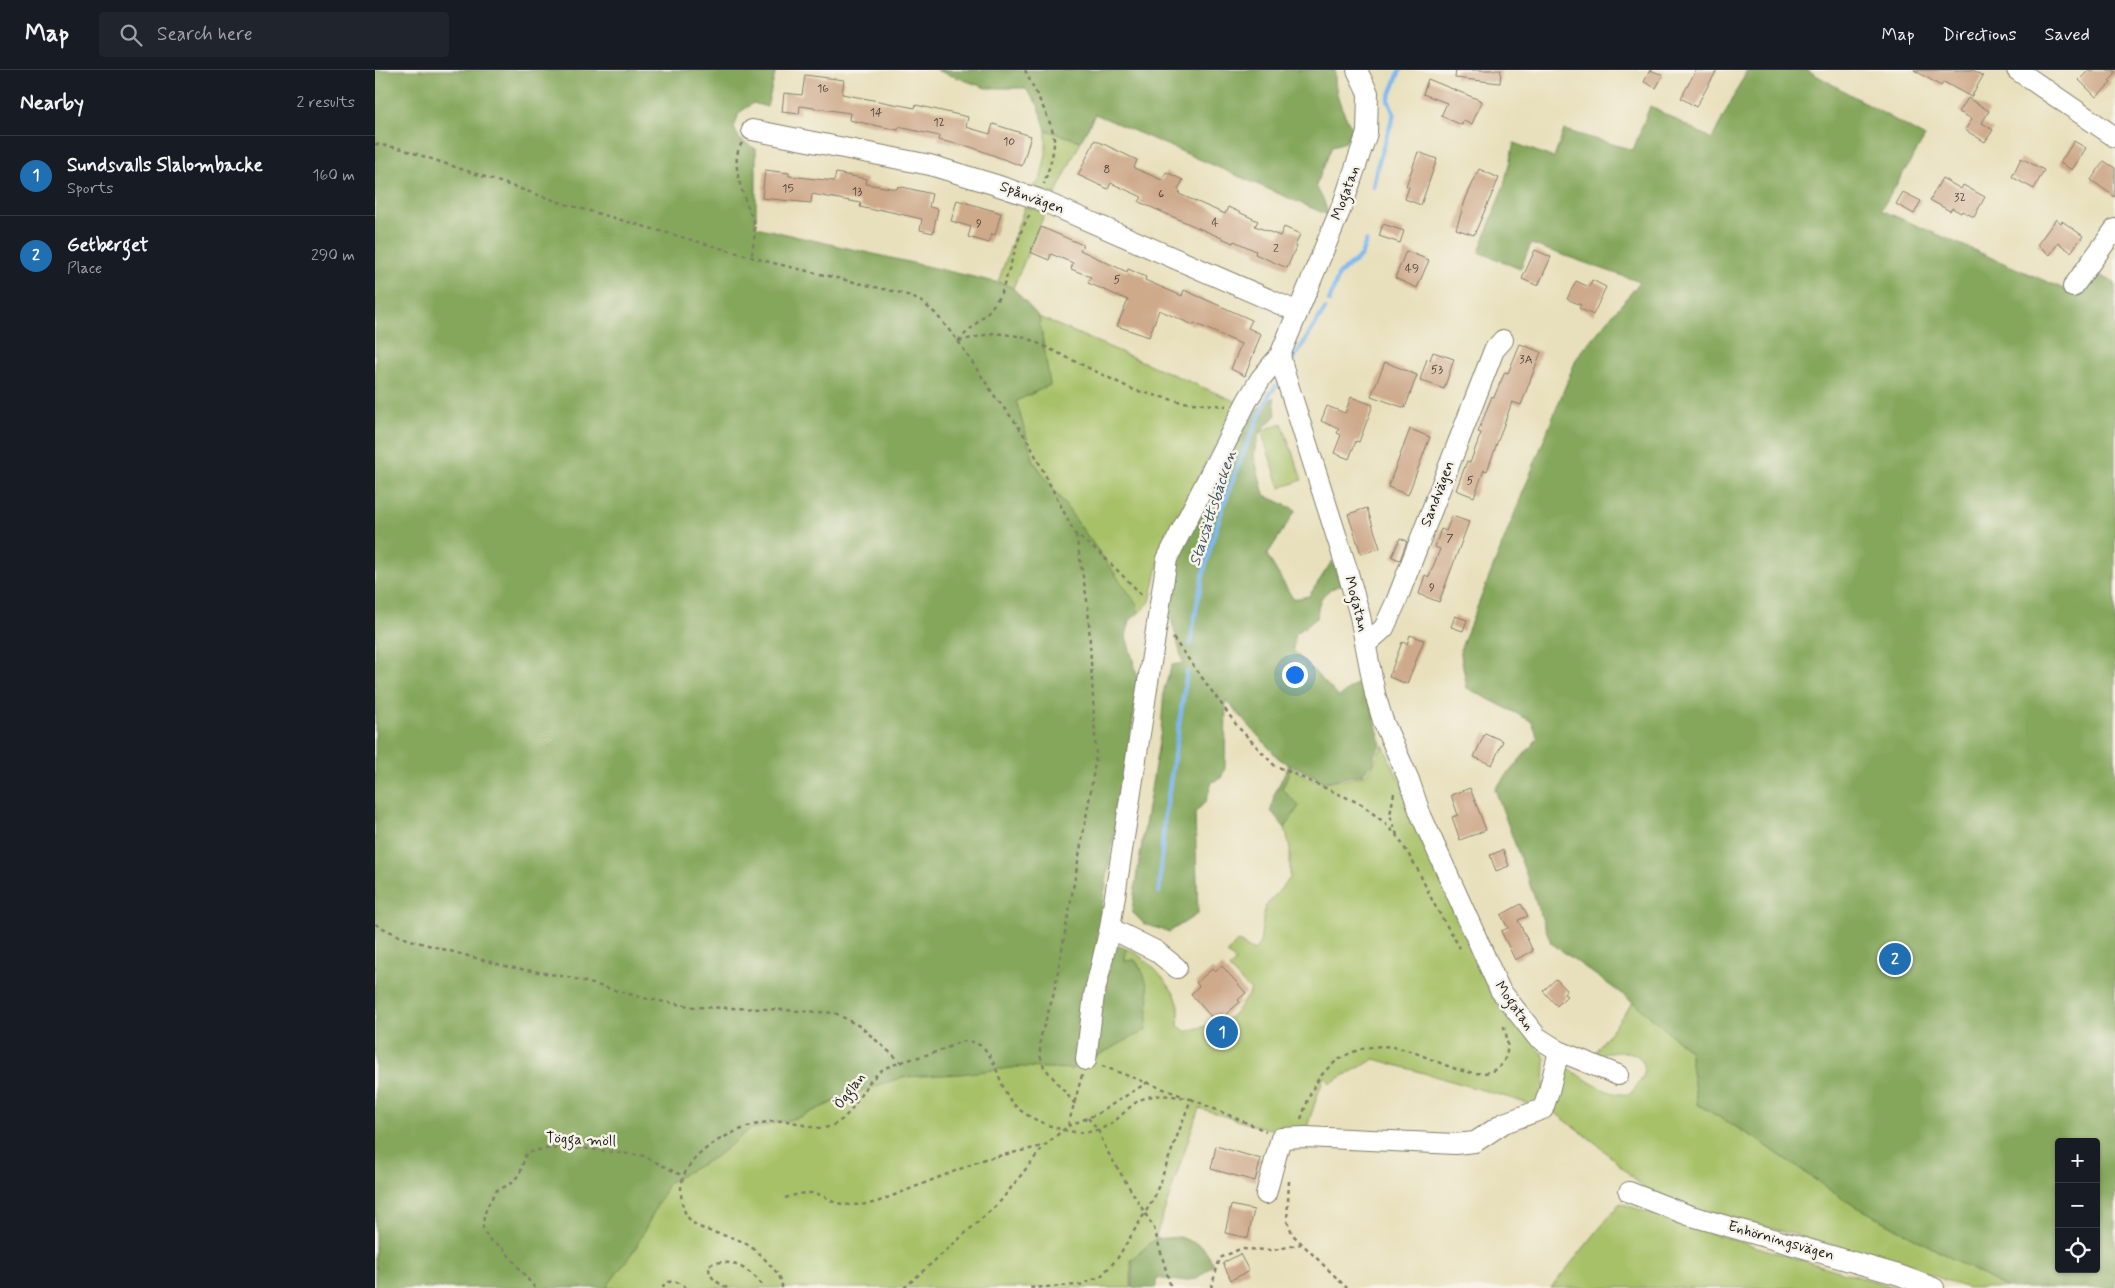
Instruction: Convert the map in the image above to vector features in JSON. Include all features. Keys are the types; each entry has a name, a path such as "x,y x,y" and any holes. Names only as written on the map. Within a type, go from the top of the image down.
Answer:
{"street":[{"name":"Mogatan","path":"1357,70 1368,93 1367,133 1344,201 1280,355 1346,566 1366,644 1375,694 1383,720 1421,813 1500,990 1537,1037 1559,1051 1618,1075"},
{"path":"2017,70 2115,137"},
{"name":"Spånvägen","path":"752,130 930,165 1038,199 1298,312"},
{"path":"2073,287 2115,229"},
{"name":"Sandvägen","path":"1366,644 1384,628 1494,350 1503,340"},
{"path":"1086,1060 1094,995 1110,928 1167,559 1244,408 1261,378 1280,355"},
{"path":"1110,928 1156,951 1177,968"},
{"path":"1266,1194 1288,1138 1402,1143 1455,1144 1475,1142 1505,1123 1543,1109 1559,1051"},
{"name":"Enhörningsvägen","path":"1629,1192 1688,1215 1899,1275 1934,1288"}],"path":[{"path":"752,130 737,150 736,160 748,207 754,222 755,240 752,247 752,257"},
{"path":"375,144 399,148 565,204 752,257 905,294 922,302 936,314 958,341 1029,443 1075,534 1089,606 1096,755 1054,993 1040,1039 1040,1055 1045,1067 1075,1104"},
{"path":"958,341 994,333 1025,337 1135,390 1181,402 1244,408"},
{"path":"1075,534 1099,552 1150,602 1237,727 1274,765 1361,804 1385,822 1398,837"},
{"path":"1409,780 1396,788 1391,801 1389,815 1398,837 1463,953"},
{"path":"375,924 401,937 424,944 509,966 568,977 643,998 694,1007 835,1013 861,1027 902,1063"},
{"path":"1067,1126 1075,1104 1086,1060 1148,1082 1288,1138 1317,1081 1326,1070 1341,1058 1357,1050 1376,1046 1391,1047 1473,1073 1490,1072 1500,1066 1506,1058 1506,1032 1501,1018"},
{"name":"Ögglan","path":"684,1176 703,1150 742,1128 787,1122 818,1128 831,1126 841,1121 861,1093 883,1069 960,1042 977,1043 987,1051 1009,1098 1038,1121 1063,1130 1082,1134 1098,1130 1114,1122 1138,1101 1166,1095 1191,1099"},
{"path":"904,1288 999,1203 1044,1146 1067,1126 1088,1118 1148,1082"},
{"path":"1028,1288 1081,1284 1101,1276 1117,1259 1154,1198 1191,1099"},
{"path":"1088,1118 1098,1130 1107,1151 1154,1228 1171,1288"},
{"path":"785,1198 800,1193 814,1193 825,1196 835,1202 846,1204 860,1205 877,1202 985,1159 1044,1146"},
{"name":"Tögga möll","path":"535,1288 501,1247 488,1240 483,1228 484,1215 490,1201 497,1190 509,1185 520,1174 526,1152 543,1149 580,1148 644,1156 684,1176"},
{"path":"684,1176 681,1190 688,1218 697,1227 745,1243 763,1257 781,1277 782,1288"},
{"path":"1289,1176 1287,1221 1293,1235 1347,1288"},
{"path":"1211,1288 1220,1258 1240,1249 1274,1250 1301,1244"},
{"path":"727,1288 712,1278 709,1265 715,1262 727,1262 751,1272 764,1288"},
{"path":"663,1288 663,1284 669,1281 677,1281 686,1288"}],"green space":[{"path":"375,70 776,70 767,107 753,103 739,113 734,128 740,140 756,149 756,227 1004,284 1013,288 1039,317 1050,385 1016,401 1034,462 1136,603 1139,613 1130,620 1126,636 1139,682 1097,938 1127,949 1124,961 1135,960 1141,969 1148,994 1146,1030 1072,1069 1020,1067 960,1074 903,1077 849,1095 800,1117 749,1130 717,1156 669,1182 635,1249 608,1285 608,1288 375,1288"},
{"path":"936,70 1335,70 1339,100 1352,128 1346,142 1332,146 1316,186 1324,201 1328,215 1095,114 1081,141 1046,130 1038,105 1025,88 986,88"},
{"path":"1747,70 1807,70 1925,137 1881,210 2064,289 2091,272 2115,282 2115,1288 2006,1288 1843,1199 1755,1138 1697,1104 1689,1050 1633,1002 1551,943 1495,789 1538,738 1531,721 1467,688 1460,650 1577,357 1640,282 1531,244 1520,269 1479,252 1504,185 1514,143 1554,158 1564,130 1633,150 1650,106 1712,139"},
{"path":"1046,130 1081,141 1055,195 1032,187 1040,180 1046,155"},
{"path":"1025,206 1045,213 1013,288 998,282"},
{"path":"1039,317 1237,402 1161,551 1150,602 1139,613 1135,603 1034,462 1016,401 1050,385"},
{"path":"1274,397 1276,415 1259,433 1254,456 1264,495 1296,510 1267,555 1293,599 1309,596 1332,561 1343,584 1323,596 1317,618 1295,634 1293,650 1339,697 1364,678 1381,744 1375,753 1373,764 1362,774 1324,782 1292,765 1282,789 1299,806 1285,828 1271,811 1274,795 1289,765 1278,758 1226,700 1225,768 1221,778 1212,782 1206,801 1195,813 1198,914 1169,932 1144,924 1132,912 1161,730 1164,689 1172,665 1183,663 1167,603 1178,553 1244,425 1257,409"},
{"path":"1282,423 1302,480 1280,488 1261,431"},
{"path":"1383,745 1436,859 1532,1040 1545,1058 1544,1091 1534,1105 1375,1059 1330,1083 1324,1076 1306,1130 1294,1131 1266,1128 1199,1108 1155,1239 1131,1260 1131,1288 608,1288 607,1285 669,1182 749,1130 849,1095 1142,970 1135,960 1124,961 1127,949 1150,964 1172,991 1179,1006 1178,1026 1187,1032 1226,1020 1238,1009 1251,991 1229,969 1236,961 1227,954 1237,941 1254,951 1260,943 1265,907 1290,878 1290,848 1285,828 1298,806 1281,789 1291,767 1319,781 1331,782 1349,779 1368,772"},
{"path":"1633,1002 1689,1050 1697,1104 1755,1138 1843,1199 2006,1288 1967,1288 1898,1263 1679,1203 1647,1191 1597,1144 1550,1109 1561,1071 1566,1068 1612,1093 1630,1094 1638,1084 1644,1074 1644,1066 1639,1057 1627,1052 1592,1056"},
{"path":"1620,1203 1713,1234 1897,1288 1551,1288"},
{"path":"1180,1237 1202,1246 1214,1264 1196,1279 1179,1281 1156,1278 1156,1288 1132,1288 1132,1260 1155,1239"}],"building":[{"path":"1456,70 1501,70 1500,83 1455,78"},
{"path":"1650,70 1663,75 1656,88 1644,82"},
{"path":"1696,70 1717,70 1696,107 1681,98"},
{"path":"1914,70 1973,70 1983,76 1971,97 1944,82 1941,86"},
{"path":"2089,70 2115,70 2115,75 2109,81 2111,83 2096,97 2079,80"},
{"path":"805,75 844,80 842,94 915,108 916,105 968,117 966,127 990,134 993,124 1031,136 1022,166 971,147 938,140 939,136 899,127 898,130 849,120 850,113 800,106 799,114 782,112 784,93 802,95"},
{"path":"1428,79 1482,101 1472,124 1463,121 1462,125 1441,116 1447,103 1423,94"},
{"path":"1968,98 1989,111 1982,123 1993,130 1985,142 1965,130 1972,119 1959,112"},
{"path":"1095,140 1137,160 1134,168 1162,180 1166,172 1183,180 1178,190 1180,191 1179,194 1225,214 1228,207 1258,221 1255,226 1280,236 1284,227 1300,234 1287,268 1255,254 1256,251 1234,241 1233,243 1139,202 1142,197 1111,183 1108,189 1078,175"},
{"path":"2074,141 2086,148 2072,170 2060,163"},
{"path":"1418,152 1437,159 1421,205 1405,199 1409,187 1406,186"},
{"path":"2021,158 2044,170 2034,189 2012,177"},
{"path":"2104,161 2115,168 2115,197 2091,180"},
{"path":"1479,169 1499,178 1474,235 1456,229 1466,198"},
{"path":"765,170 789,173 789,176 834,181 836,173 867,179 866,184 897,189 898,186 932,194 929,207 938,209 933,233 920,230 922,219 860,207 861,203 812,194 811,203 762,198"},
{"path":"1942,178 1961,189 1963,185 1985,197 1974,217 1952,208 1950,211 1930,200"},
{"path":"1903,192 1921,201 1914,214 1896,204"},
{"path":"957,200 1001,213 995,235 992,234 989,243 968,237 971,227 951,221"},
{"path":"2056,219 2061,223 2062,221 2083,236 2071,252 2058,243 2050,255 2037,245"},
{"path":"1383,224 1404,231 1400,243 1379,236"},
{"path":"1041,227 1083,245 1080,250 1127,272 1128,269 1146,277 1145,280 1182,296 1184,290 1252,320 1248,328 1261,334 1245,376 1231,369 1241,344 1194,323 1193,325 1159,310 1149,337 1117,326 1128,300 1088,283 1091,277 1071,269 1073,263 1051,254 1049,260 1030,252"},
{"path":"1535,250 1551,257 1538,286 1522,279"},
{"path":"1406,251 1429,260 1417,288 1395,278"},
{"path":"1592,280 1606,287 1593,315 1579,308 1581,305 1567,299 1576,281 1589,287"},
{"path":"1520,344 1541,352 1521,405 1512,402 1487,471 1484,470 1474,497 1456,490 1467,461 1470,463 1481,433 1478,432 1492,396 1494,397 1505,372 1508,373"},
{"path":"1433,352 1454,359 1444,389 1420,380 1427,359 1430,360"},
{"path":"1385,362 1417,375 1405,408 1371,396"},
{"path":"1351,397 1373,405 1359,442 1356,441 1349,459 1334,453 1341,435 1337,433 1339,429 1321,421 1327,406 1345,413"},
{"path":"1410,429 1430,437 1408,495 1388,487"},
{"path":"1367,508 1380,548 1361,554 1348,514"},
{"path":"1452,516 1469,522 1439,602 1419,594 1425,575 1429,577 1440,549 1435,547 1441,529 1446,531"},
{"path":"1400,538 1407,541 1400,560 1392,557"},
{"path":"1455,616 1467,620 1463,631 1451,627"},
{"path":"1410,635 1424,640 1407,684 1389,677 1402,642 1407,644"},
{"path":"1485,733 1503,741 1492,765 1474,757"},
{"path":"1470,788 1486,830 1460,840 1452,817 1458,815 1451,795"},
{"path":"1503,850 1509,866 1496,871 1490,855"},
{"path":"1521,904 1528,916 1518,920 1533,951 1515,960 1501,931 1508,928 1501,915"},
{"path":"1222,966 1246,993 1238,1000 1240,1002 1224,1016 1221,1014 1214,1020 1191,994 1199,986 1196,983 1212,969 1215,972"},
{"path":"1556,979 1567,990 1564,994 1567,996 1557,1006 1543,991"},
{"path":"1216,1146 1261,1159 1255,1181 1211,1169"},
{"path":"1231,1205 1254,1210 1248,1238 1225,1233"},
{"path":"1240,1254 1249,1271 1231,1280 1223,1263"}],"waterway":[{"name":"Stavsättsbäcken","path":"1373,187 1377,167 1394,114 1388,100 1400,70"},
{"name":"Stavsättsbäcken","path":"1329,301 1339,274 1361,256 1366,241"},
{"name":"Stavsättsbäcken","path":"1293,360 1325,309"},
{"name":"Stavsättsbäcken","path":"1191,644 1202,579 1220,516 1255,425 1269,395 1276,386"},
{"name":"Stavsättsbäcken","path":"1159,892 1164,822 1187,672"}],"place":[{"name":"Getberget","path":"1895,959"},
{"name":"Sundsvalls Slalombacke","path":"1222,1032"}]}
